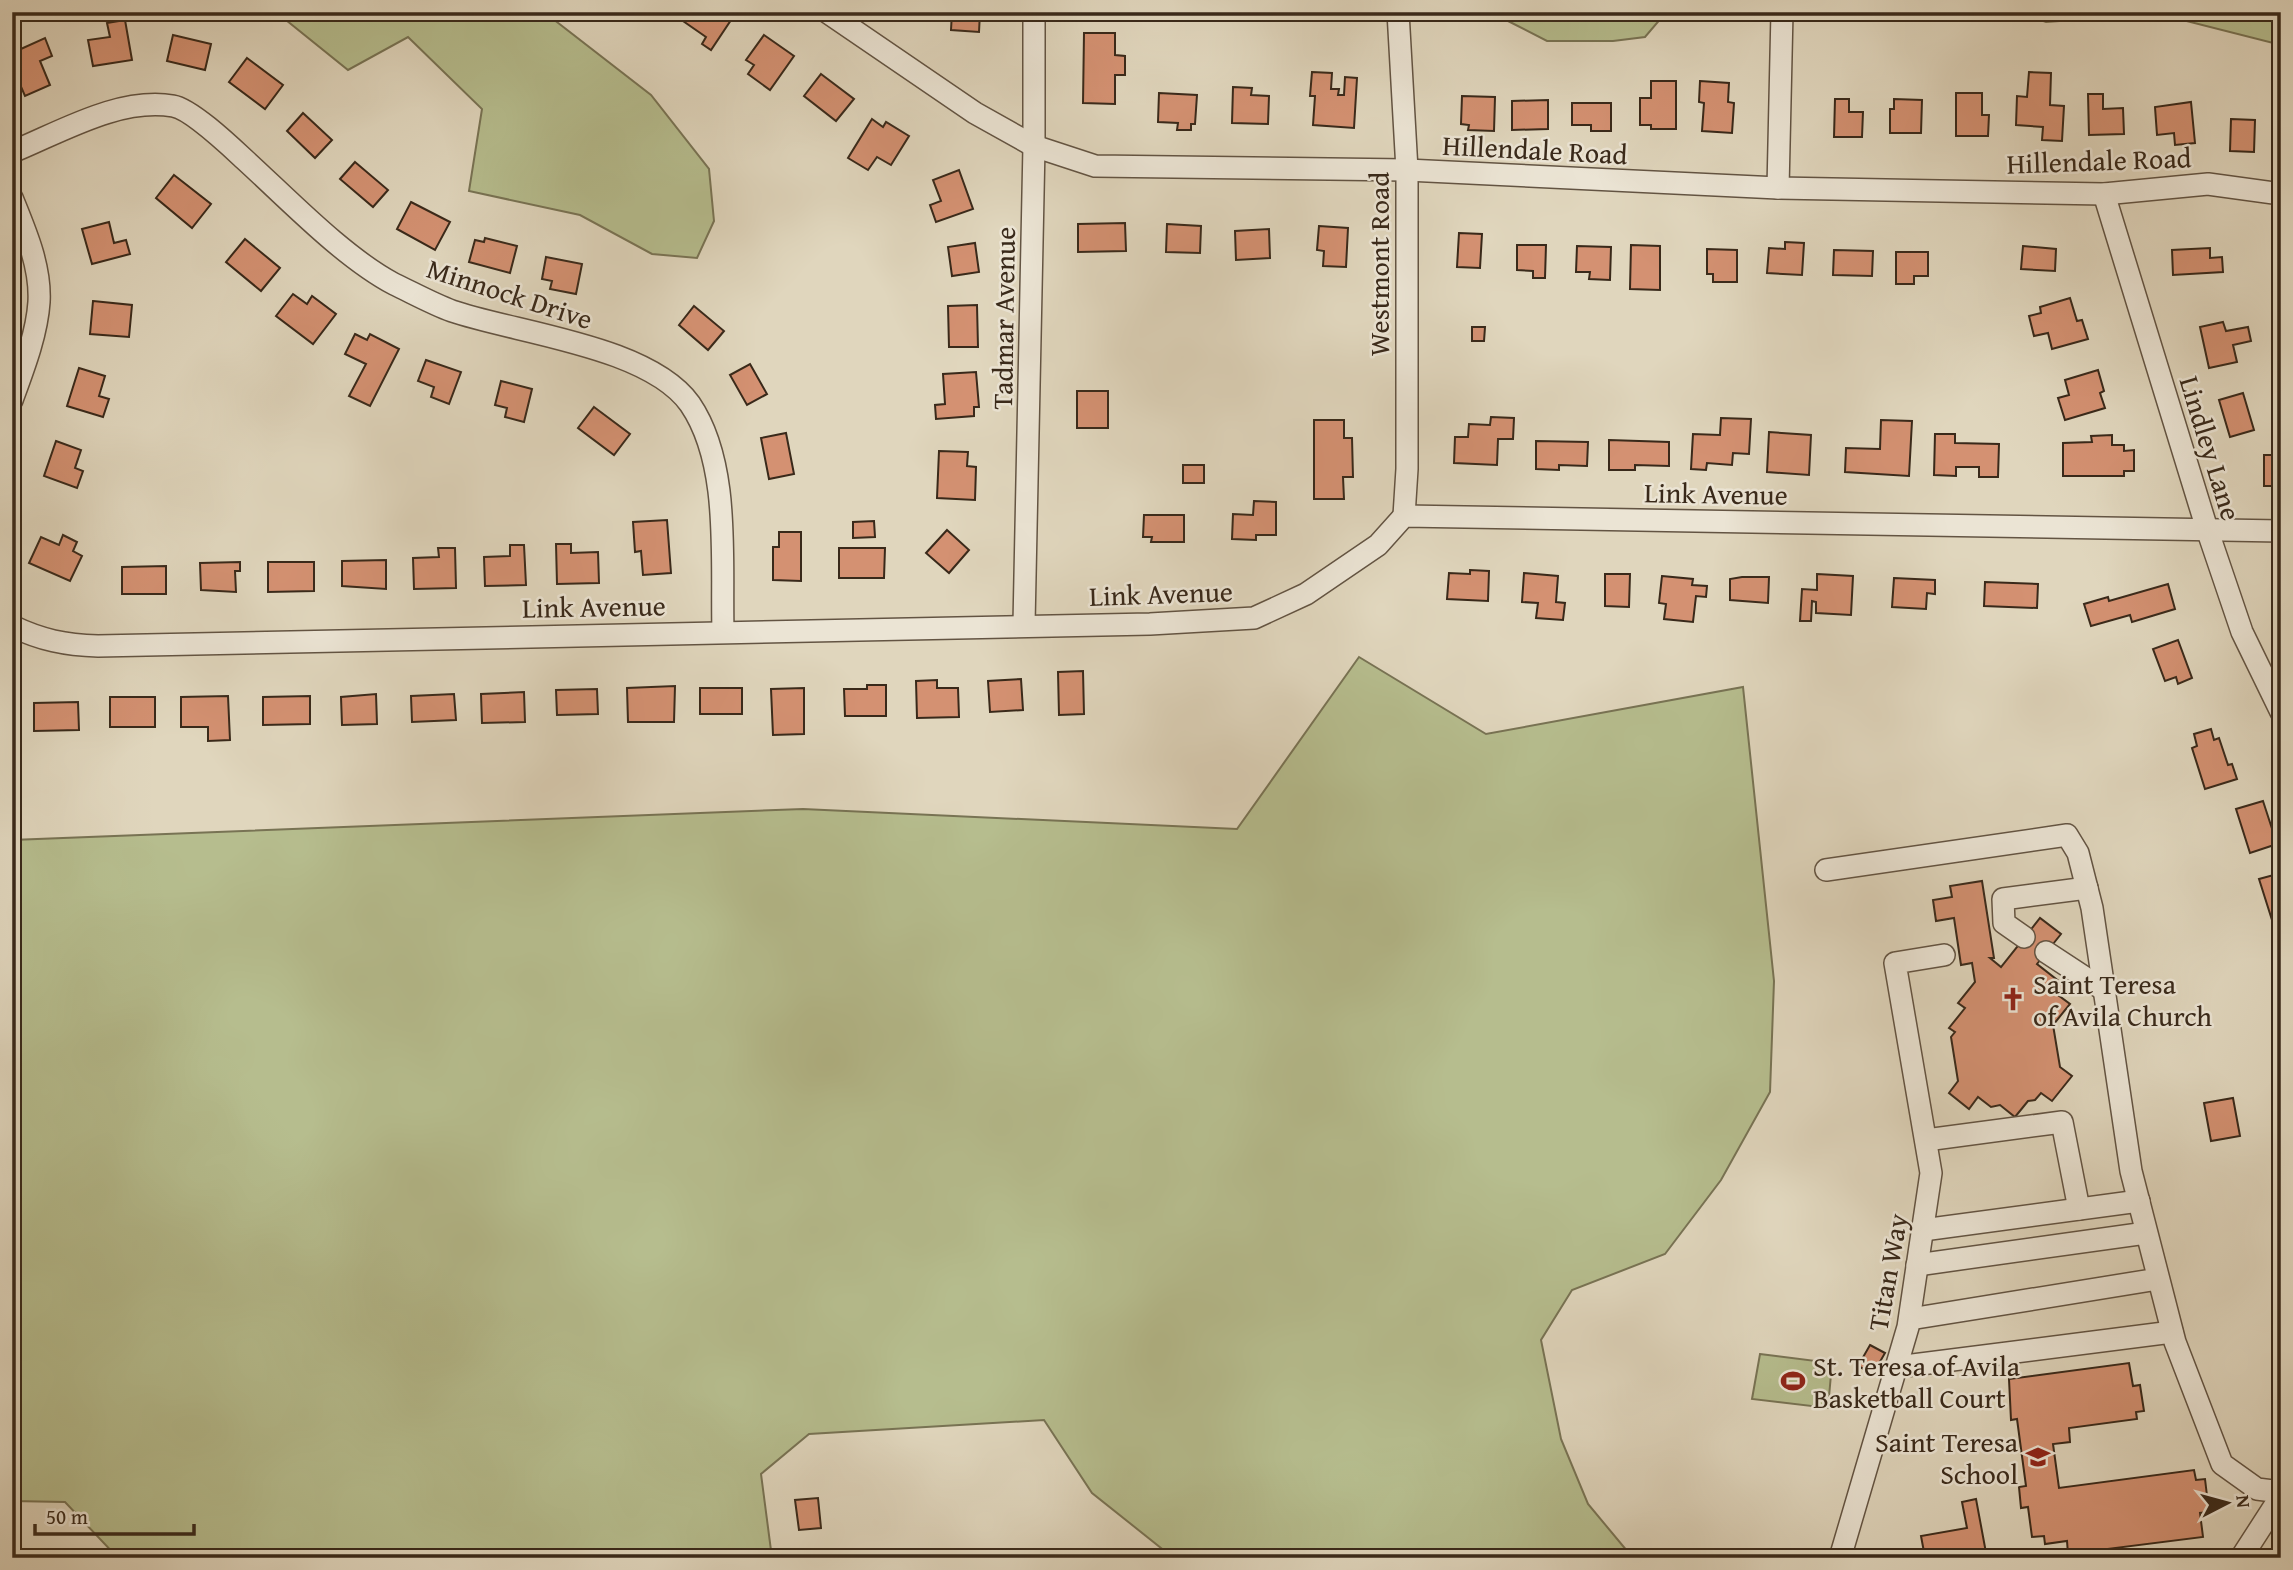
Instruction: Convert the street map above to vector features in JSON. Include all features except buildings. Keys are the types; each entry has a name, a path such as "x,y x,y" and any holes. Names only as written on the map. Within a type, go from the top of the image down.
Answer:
{"street":[{"name":"Hillendale Road","path":"827,12 975,113 1034,146 1095,166 1406,170 1778,188 2104,194 2208,184 2281,194"},
{"name":"Tadmar Avenue","path":"1024,624 1034,146 1034,12"},
{"name":"Westmont Road","path":"1398,12 1406,170 1407,469 1404,516"},
{"path":"1778,188 1782,12"},
{"name":"Minnock Drive","path":"12,152 130,106 175,106 216,133 360,262 393,283 452,311 548,334 629,361 664,382 688,402 708,436 718,472 723,631"},
{"name":"Lindley Lane","path":"2104,194 2207,529 2242,632 2281,712"},
{"path":"12,198 35,263 39,301 24,366 12,400"},
{"name":"Link Avenue","path":"12,626 37,638 61,645 97,646 1024,624 1150,624 1254,618 1306,594 1378,545 1404,516 2281,531"},
{"path":"1826,870 2067,835 2078,853 2087,888 2131,1171 2172,1332 2222,1464 2257,1489 2281,1494 2241,1558"},
{"path":"2024,937 2004,923 2003,899 2087,888"},
{"path":"2046,952 2104,990"},
{"name":"Titan Way","path":"1844,1550 1910,1319 1931,1172 1895,963 1944,955"},
{"path":"1926,1140 2062,1122 2079,1209"},
{"path":"1923,1230 2138,1201"},
{"path":"1917,1265 2147,1233"},
{"path":"1910,1319 2158,1279"},
{"path":"1897,1367 2035,1352 2172,1332"}],"green space":[{"path":"276,12 544,12 651,95 709,169 714,221 697,258 652,254 580,215 469,191 482,109 408,37 348,70"},
{"path":"1507,12 1663,12 1663,16 1645,37 1613,41 1547,41 1508,21"},
{"path":"2018,12 2281,12 2281,45 2159,14 2046,22"},
{"path":"1359,657 1486,734 1743,687 1774,981 1770,1092 1721,1180 1665,1254 1572,1290 1541,1340 1561,1439 1588,1504 1628,1552 1577,1558 1249,1558 1166,1552 1092,1493 1044,1420 809,1434 761,1474 772,1558 118,1558 65,1502 12,1501 12,840 803,809 1237,829"},
{"name":"St. Teresa of Avila Basketball Court","path":"1760,1354 1832,1363 1828,1408 1752,1399"}],"place":[{"name":"Saint Teresa of Avila Church","path":"2013,999"},
{"name":"St. Teresa of Avila Basketball Court","path":"1793,1381"},
{"name":"Saint Teresa School","path":"2038,1457"}]}
